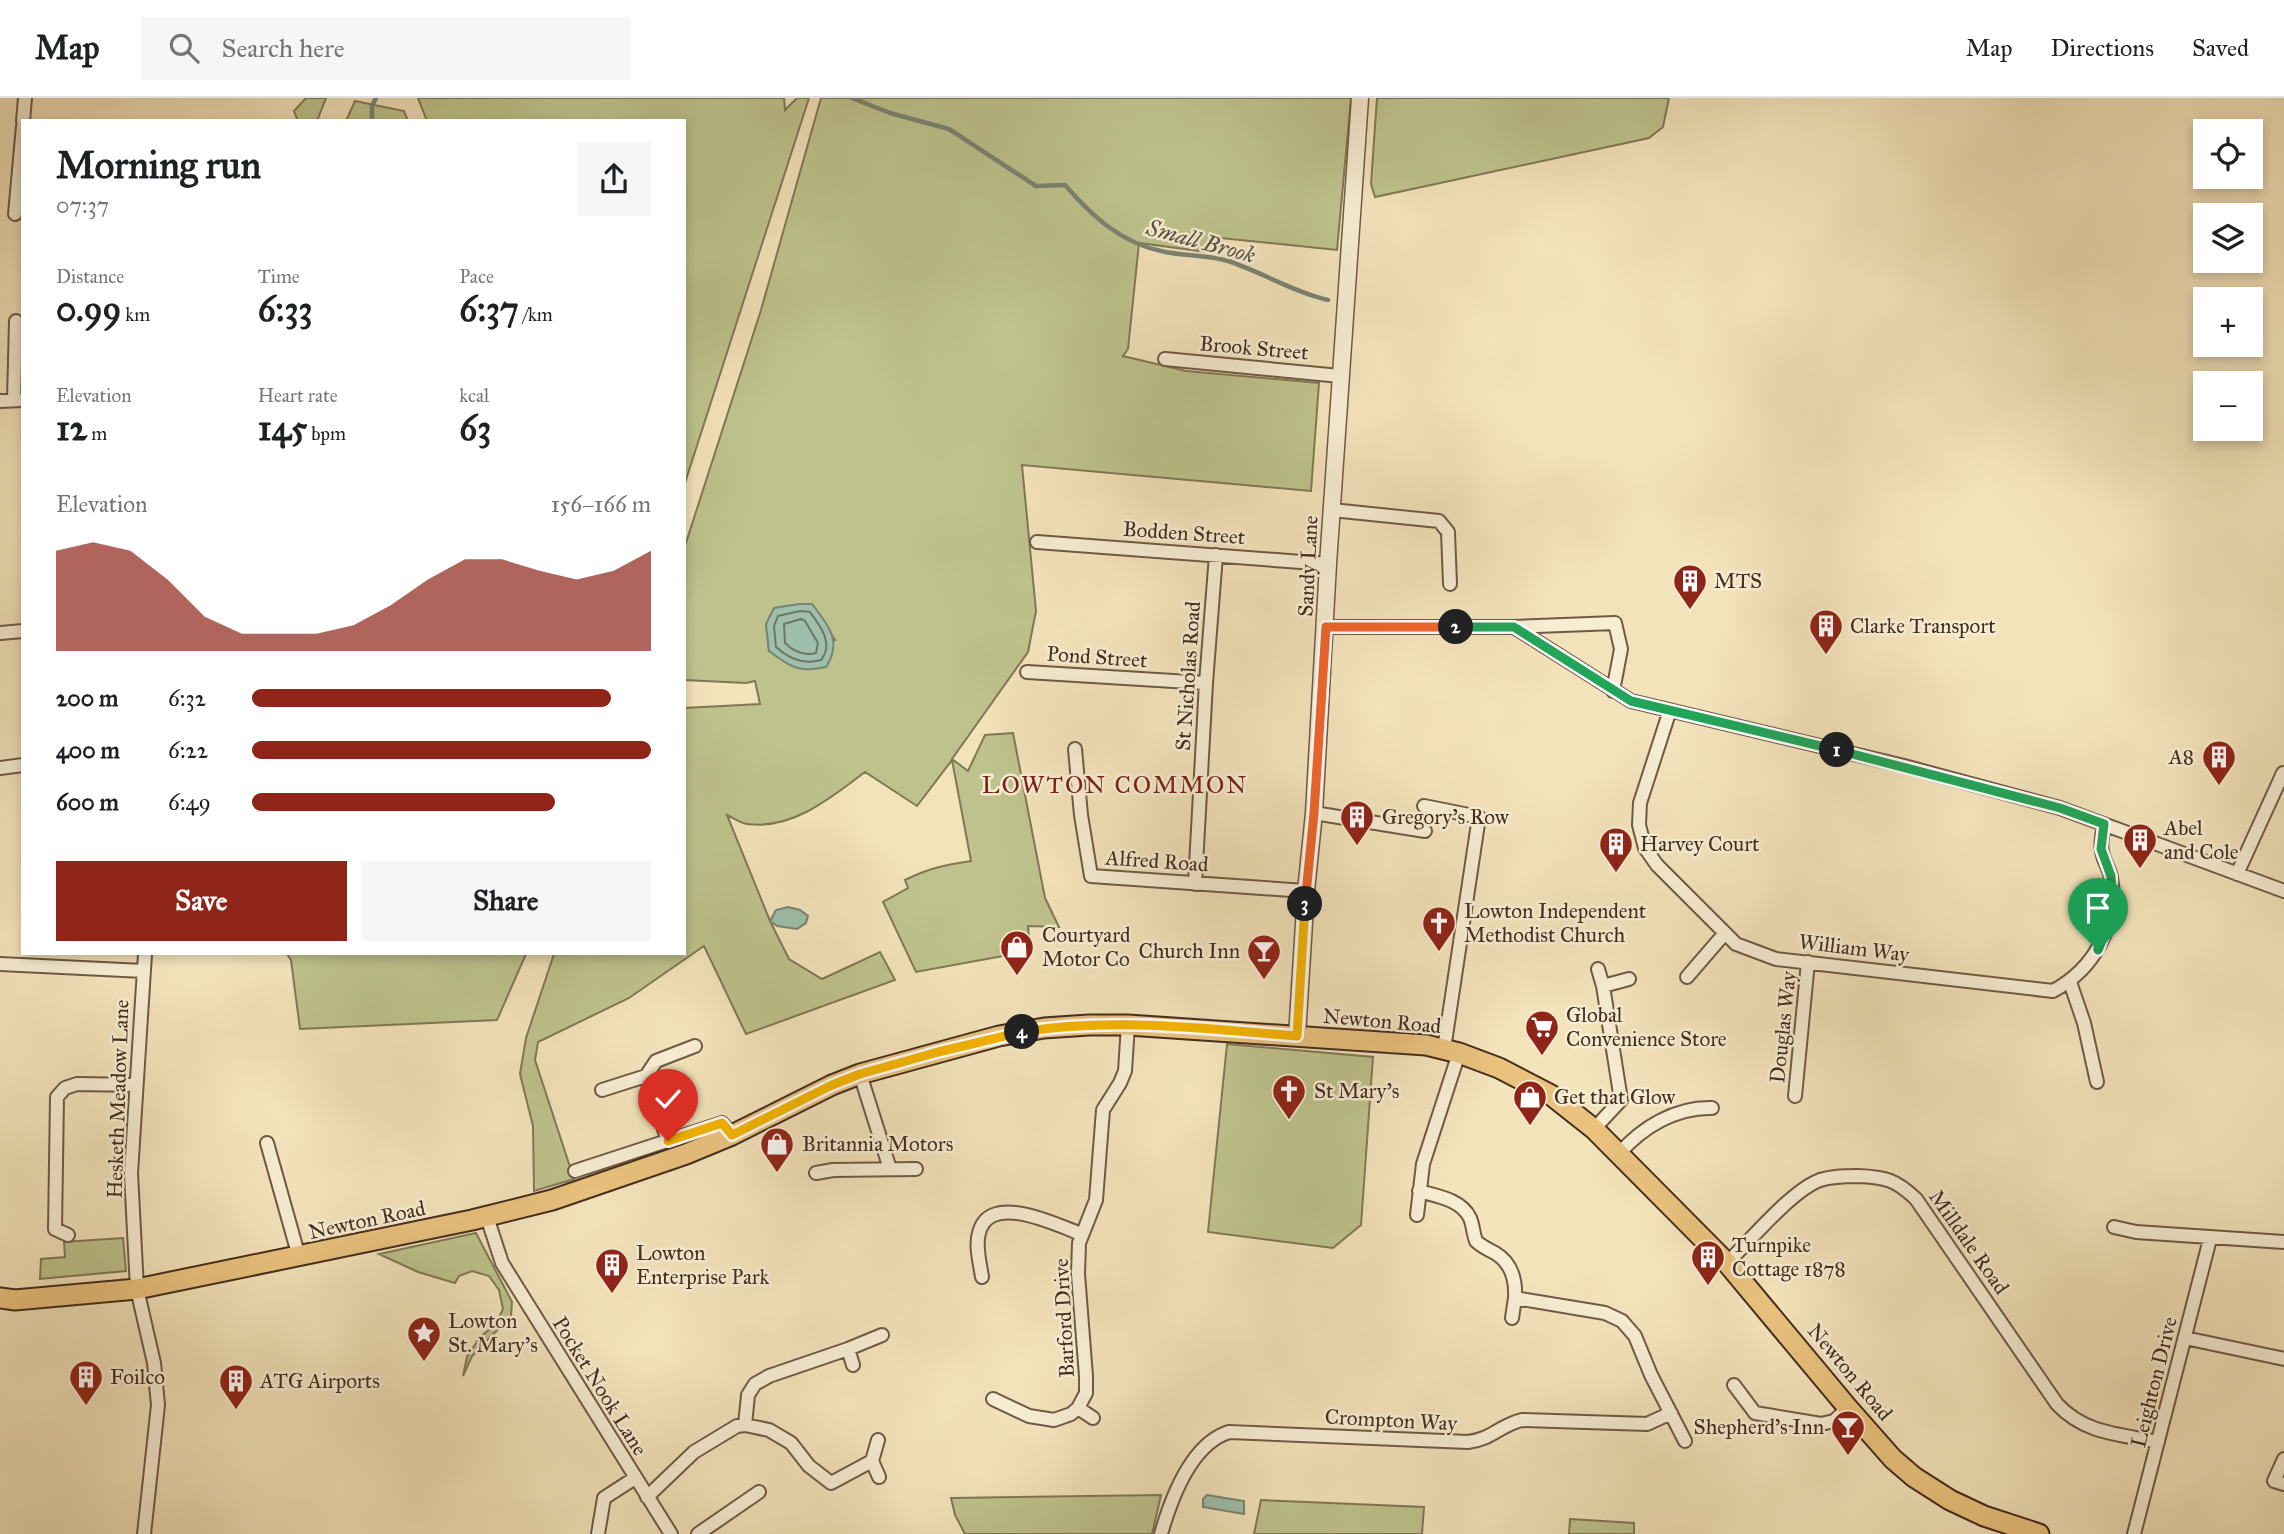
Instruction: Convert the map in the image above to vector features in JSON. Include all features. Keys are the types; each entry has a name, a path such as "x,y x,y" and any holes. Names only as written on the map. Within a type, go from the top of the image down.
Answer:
{"main road":[{"name":"Newton Road","path":"0,1298 15,1300 137,1289 487,1217 552,1200 686,1154 860,1074 999,1036 1044,1028 1128,1025 1297,1036 1452,1051 1526,1080 1551,1095 1594,1129 1727,1263 1848,1408 1893,1459 1914,1477 1950,1500 1984,1516 2039,1534"}],"street":[{"path":"23,119 25,98"},
{"name":"Sandy Lane","path":"1297,1036 1360,98"},
{"path":"0,213 19,214 21,170"},
{"path":"0,401 18,400 19,337 16,321"},
{"name":"Brook Street","path":"1165,359 1340,376"},
{"path":"1332,510 1439,521 1448,532 1450,584"},
{"name":"Bodden Street","path":"1037,542 1328,564"},
{"name":"St Nicholas Road","path":"1195,884 1216,555"},
{"path":"1326,627 1514,627 1615,623 1621,649 1612,691"},
{"path":"1514,627 1631,701 1904,766 2060,808 2284,891"},
{"path":"0,633 21,631"},
{"name":"Pond Street","path":"1027,672 1206,683"},
{"name":"William Way","path":"1670,710 1640,803 1639,825 1645,848 1657,865 1736,944 1776,959 2053,991 2070,982"},
{"name":"Alfred Road","path":"1075,749 1081,815 1091,876 1306,891"},
{"path":"0,768 21,765"},
{"path":"2237,874 2283,773"},
{"path":"1418,1215 1423,1164 1452,1051 1479,817 1424,806"},
{"path":"1314,813 1425,831"},
{"path":"2097,1082 2084,1023 2070,982 2098,950 2112,914 2111,876 2101,849 2104,824"},
{"path":"1687,977 1725,933"},
{"name":"Hesketh Meadow Lane","path":"144,1534 158,1405 154,1363 137,1289 131,1173 145,955"},
{"name":"Douglas Way","path":"1795,1096 1808,962"},
{"path":"0,964 144,971"},
{"path":"1594,1129 1620,1100 1603,986 1598,969"},
{"path":"1603,986 1629,979"},
{"name":"Barford Drive","path":"993,1399 1029,1416 1054,1420 1071,1414 1083,1400 1087,1385 1078,1274 1081,1234 1096,1200 1103,1110 1123,1077 1128,1025"},
{"path":"601,1090 646,1076 656,1061 695,1046"},
{"path":"860,1074 890,1169"},
{"path":"646,1076 668,1141"},
{"path":"68,1235 51,1230 57,1097 65,1088 77,1084 136,1085"},
{"path":"1619,1154 1634,1139 1674,1113 1693,1108 1712,1108"},
{"path":"575,1171 722,1123 732,1135"},
{"path":"267,1143 299,1257"},
{"path":"816,1173 833,1170 916,1169"},
{"name":"Milldale Road","path":"1727,1263 1793,1198 1819,1180 1840,1176 1879,1177 1899,1183 1916,1199 2057,1404 2071,1418 2092,1429 2158,1442"},
{"path":"1419,1191 1450,1200 1466,1211 1471,1219 1476,1241 1505,1260 1516,1284 1511,1318"},
{"path":"982,1277 978,1236 983,1224 993,1216 1010,1212 1029,1215 1081,1234"},
{"name":"Pocket Nook Lane","path":"487,1217 502,1263 671,1534"},
{"path":"2115,1227 2136,1232 2210,1239 2284,1242"},
{"name":"Leighton Drive","path":"2134,1534 2210,1239"},
{"path":"1515,1298 1605,1313 1622,1321 1636,1336 1651,1376 1685,1441"},
{"path":"745,1425 748,1395 755,1384 769,1376 882,1335"},
{"path":"2185,1338 2284,1359"},
{"path":"848,1349 853,1365"},
{"path":"1734,1385 1755,1413 1821,1424 1834,1421 1848,1408"},
{"name":"Barford Drive","path":"1078,1408 1093,1418"},
{"name":"Crompton Way","path":"1161,1534 1178,1486 1201,1448 1217,1435 1228,1432 1468,1442 1491,1437 1513,1422 1522,1420 1647,1424 1671,1413"},
{"path":"647,1497 694,1452 737,1426 769,1430 791,1443 809,1466 831,1483 872,1461"},
{"path":"878,1440 872,1461 879,1477"},
{"path":"2274,1481 2284,1458"},
{"path":"598,1534 604,1498 635,1478"},
{"path":"698,1534 759,1492"}],"green space":[{"path":"306,98 326,98 318,119 297,119 294,111"},
{"path":"418,98 784,98 785,110 797,98 809,98 686,480 686,119 426,119"},
{"path":"821,98 1351,98 1337,250 1211,237 1206,252 1139,243 1128,349 1123,356 1186,371 1319,383 1311,491 1022,465 1036,611 1028,652 952,759 968,771 985,735 1013,733 1045,898 1059,927 1028,926 1030,951 916,972 883,902 908,888 905,880 937,868 971,861 952,760 917,806 865,772 810,810 780,822 747,824 727,815 770,921 789,959 822,979 880,952 895,980 746,1034 704,946 629,998 538,1042 535,1060 574,1179 534,1191 533,1126 520,1074 526,1038 554,955 686,955 686,708 760,704 755,681 746,683 686,680 686,543 761,310","holes":["812,604 835,640 769,651 766,625"]},
{"path":"1377,98 1669,98 1663,127 1649,138 1375,197 1371,184"},
{"path":"355,101 404,111 407,119 347,119"},
{"path":"288,955 526,955 497,1020 300,1029 291,960"},
{"path":"1227,1044 1373,1057 1361,1225 1333,1248 1208,1232"},
{"path":"476,1233 512,1302 511,1316 472,1356 463,1376 467,1357 480,1337 496,1324 503,1309 499,1290 489,1276 472,1271 459,1276 455,1283 418,1272 379,1254"},
{"path":"123,1238 126,1271 40,1279 41,1259 65,1257 64,1242"},
{"path":"1161,1495 1152,1534 965,1534 955,1515 951,1498"},
{"path":"1261,1500 1424,1507 1422,1534 1254,1534"},
{"path":"1570,1519 1634,1523 1634,1534 1569,1534"}],"water":[{"path":"812,604 828,626 833,649 826,667 802,669 769,651 766,624 774,608"},
{"path":"788,907 800,910 808,916 806,923 797,929 777,926 770,921 776,910"},
{"path":"1207,1495 1244,1501 1244,1514 1203,1507 1203,1499"}],"waterway":[{"path":"372,119 372,106 376,98"},
{"name":"Small Brook","path":"852,98 890,113 949,129 1036,186 1065,185 1109,228 1135,243 1165,252 1228,261 1328,300"}],"place":[{"name":"MTS","path":"1690,611"},
{"name":"Clarke Transport","path":"1826,656"},
{"name":"A8","path":"2219,787"},
{"name":"Gregory's Row","path":"1357,847"},
{"name":"Abel and Cole","path":"2140,870"},
{"name":"Harvey Court","path":"1616,874"},
{"name":"Lowton Independent Methodist Church","path":"1439,953"},
{"name":"Courtyard Motor Co","path":"1017,977"},
{"name":"Church Inn","path":"1264,981"},
{"name":"Global Convenience Store","path":"1542,1057"},
{"name":"St Mary's","path":"1289,1121"},
{"name":"Get that Glow","path":"1530,1127"},
{"name":"Britannia Motors","path":"777,1174"},
{"name":"Turnpike Cottage 1878","path":"1708,1287"},
{"name":"Lowton Enterprise Park","path":"612,1295"},
{"name":"Lowton St. Mary's","path":"424,1363"},
{"name":"Foilco","path":"86,1407"},
{"name":"ATG Airports","path":"236,1411"},
{"name":"Shepherd's Inn","path":"1848,1457"}],"district":[{"name":"LOWTON COMMON","path":"1115,785"}],"route":[{"path":"668,1141 722,1123 732,1135 832,1085 860,1074 999,1036 1044,1028 1128,1025 1297,1036 1326,627 1514,627 1631,701 1904,766 2060,808 2104,824 2101,849 2111,876 2112,914 2098,950"}]}
